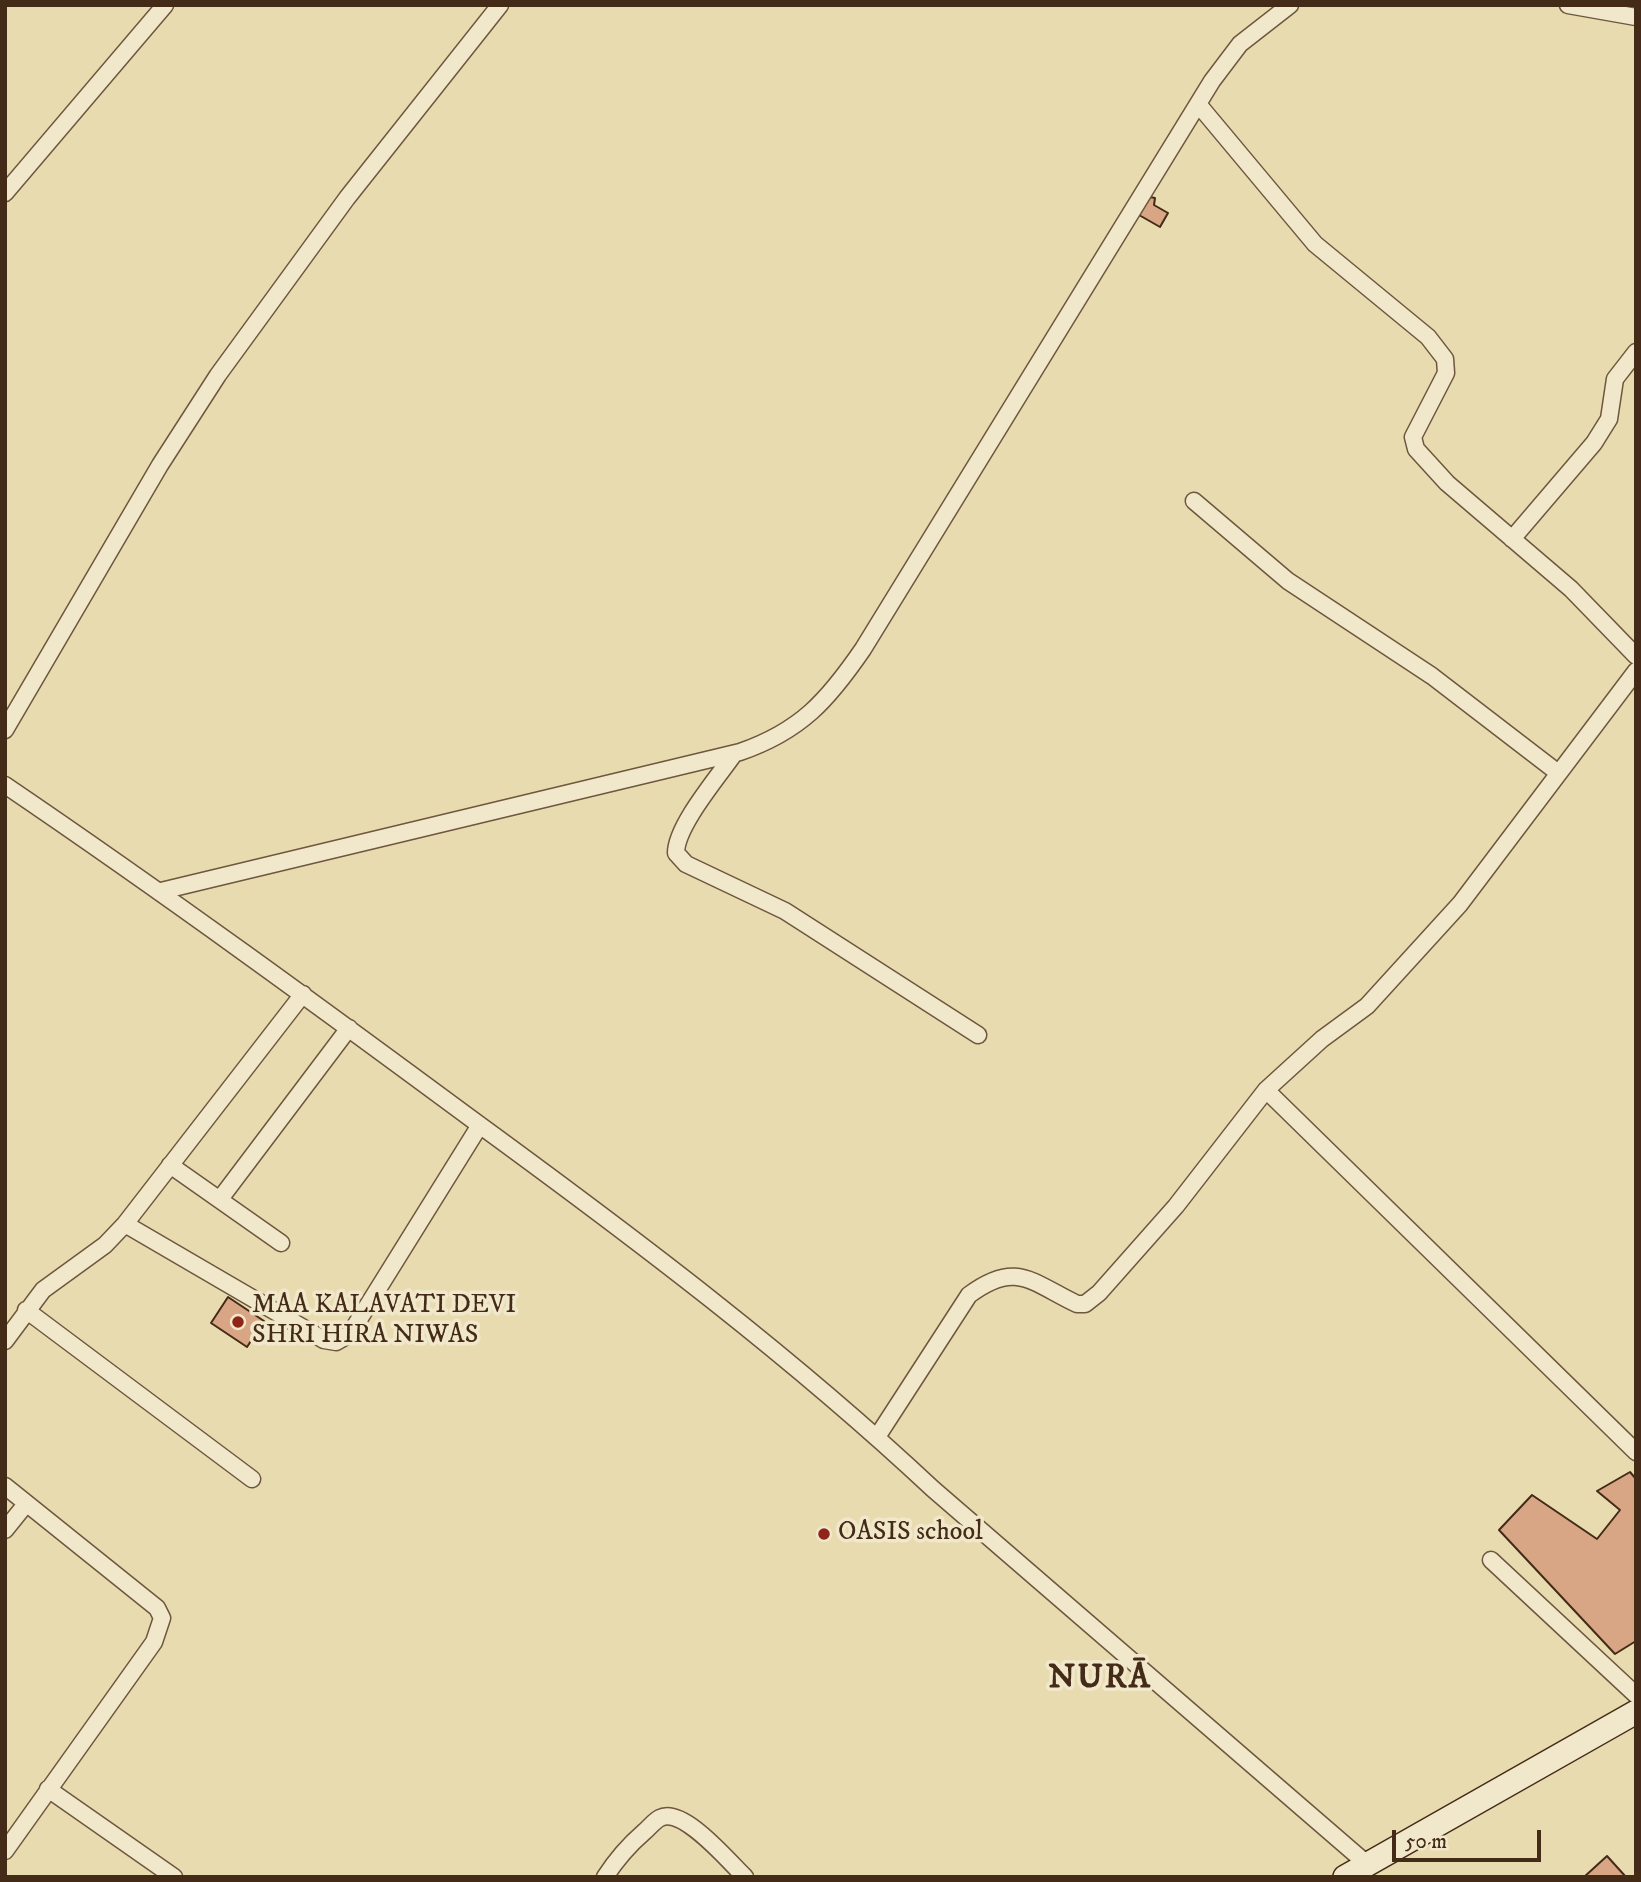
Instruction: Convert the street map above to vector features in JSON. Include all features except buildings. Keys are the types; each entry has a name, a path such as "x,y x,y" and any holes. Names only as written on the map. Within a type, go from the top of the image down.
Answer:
{"main road":[{"path":"1345,1877 1636,1712"}],"street":[{"path":"5,193 165,5"},
{"path":"5,730 160,464 218,375 347,198 500,5"},
{"path":"161,891 734,754 768,743 799,724 830,696 870,637 1198,104 1240,44 1290,5"},
{"path":"1568,5 1636,17"},
{"path":"1198,104 1315,244 1428,337 1445,359 1446,373 1413,437 1416,449 1447,483 1571,589 1636,656"},
{"path":"1512,539 1594,443 1609,419 1615,379 1636,352"},
{"path":"1194,501 1288,581 1432,676 1557,772"},
{"path":"877,1437 969,1295 985,1283 1006,1275 1019,1276 1077,1304 1086,1304 1176,1206 1266,1090 1322,1039 1367,1006 1475,887 1557,772 1636,671"},
{"path":"734,754 683,829 676,843 676,853 687,864 785,911 978,1035"},
{"path":"5,785 161,891 237,950 303,994 623,1230 877,1437 933,1489 1367,1864"},
{"path":"5,1340 43,1290 105,1245 125,1224 303,994"},
{"path":"220,1199 349,1028"},
{"path":"1266,1090 1636,1452"},
{"path":"125,1224 324,1340 336,1342 349,1334 480,1125"},
{"path":"170,1164 281,1242"},
{"path":"26,1310 253,1479"},
{"path":"5,1486 157,1608 162,1618 155,1642 5,1851"},
{"path":"5,1530 26,1503"},
{"path":"1491,1560 1636,1695"},
{"path":"48,1789 174,1877"},
{"path":"605,1877 630,1844 660,1818 668,1816 679,1817 692,1827 745,1877"}],"place":[{"name":"MAA KALAVATI DEVI SHRI HIRA NIWAS","path":"238,1322"},
{"name":"OASIS school","path":"824,1534"}],"district":[{"name":"NURĀ","path":"1100,1680"}]}
